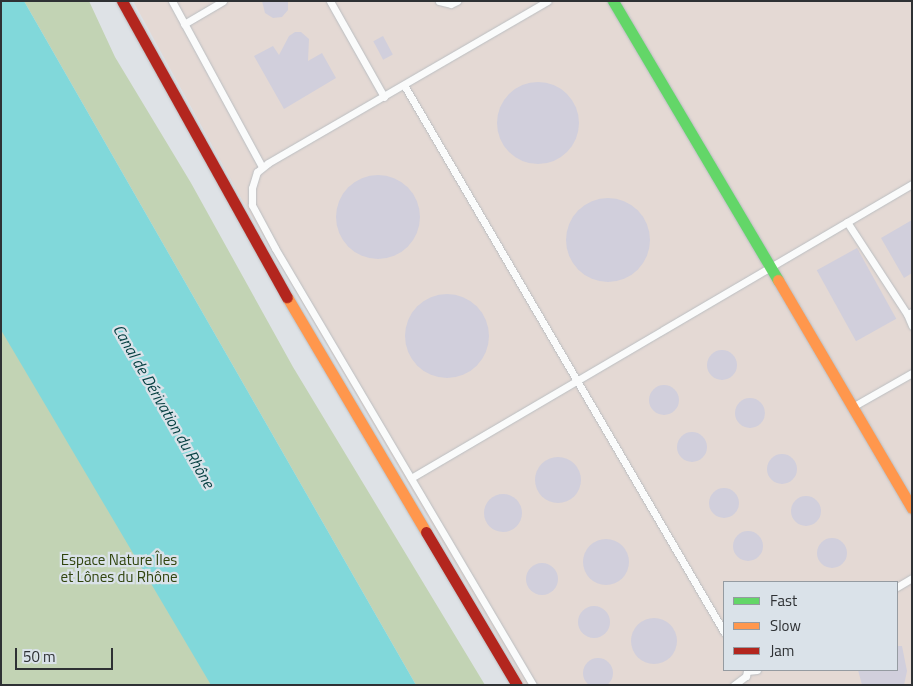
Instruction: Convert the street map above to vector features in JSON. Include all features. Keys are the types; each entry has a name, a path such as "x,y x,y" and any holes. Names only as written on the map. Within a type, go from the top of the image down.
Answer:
{"street":[{"path":"122,1 290,303 517,685"},
{"path":"613,1 912,508"}],"lane":[{"path":"172,1 262,167"},
{"path":"184,24 223,1"},
{"path":"330,1 384,97"},
{"path":"439,1 451,4 457,1"},
{"path":"533,685 252,205 252,188 257,172 262,167 547,1"},
{"path":"404,85 723,630"},
{"path":"411,478 576,379 912,184"},
{"path":"847,222 909,313 912,326"},
{"path":"852,408 912,373"},
{"path":"898,586 912,578"},
{"path":"734,685 746,676 747,671"}],"shaded area":[{"path":"133,1 912,1 912,685 507,685 514,665 241,198"}],"green space":[{"path":"24,1 89,1 115,57 191,183 293,367 485,685 416,685"},
{"name":"Espace Nature Îles et Lônes du Rhône","path":"1,135 323,685 1,685"}],"water":[{"name":"Canal de Dérivation du Rhône","path":"1,1 24,1 416,685 211,685 1,330"}],"building":[{"path":"262,1 288,1 288,10 282,17 273,18 265,13"},
{"path":"295,32 301,32 309,39 308,61 322,53 336,78 284,109 254,56 273,46 279,55 289,36"},
{"path":"383,36 393,55 383,60 373,41"},
{"path":"530,82 546,82 561,89 572,100 579,115 576,139 567,152 546,164 530,164 515,157 504,146 497,131 497,115 504,100 515,89"},
{"path":"370,175 386,175 402,182 413,193 420,209 417,233 408,247 402,252 386,259 370,259 354,252 343,241 336,225 336,209 343,193 354,182"},
{"path":"608,198 631,205 643,217 650,240 643,263 631,275 608,282 585,275 573,263 566,240 573,217 585,205"},
{"path":"912,220 912,273 904,278 881,238"},
{"path":"857,248 896,319 856,341 817,270"},
{"path":"447,294 463,297 477,306 486,320 489,336 486,352 477,366 463,375 447,378 431,375 417,366 408,352 405,336 408,320 417,306 431,297"},
{"path":"722,350 733,354 737,365 733,376 722,380 711,376 707,365 711,354"},
{"path":"664,385 675,389 679,400 675,411 664,415 653,411 649,400 653,389"},
{"path":"750,398 761,402 765,413 761,424 750,428 739,424 735,413 739,402"},
{"path":"692,432 703,436 707,447 703,458 692,462 681,458 677,447 681,436"},
{"path":"782,454 793,458 797,469 793,480 782,484 771,480 767,469 771,458"},
{"path":"554,457 562,457 571,461 577,467 581,480 577,493 571,499 562,503 554,503 545,499 539,493 535,484 535,476 539,467 545,461"},
{"path":"724,488 735,492 739,503 735,514 724,518 713,514 709,503 713,492"},
{"path":"503,494 516,500 522,513 516,526 503,532 490,526 484,513 490,500"},
{"path":"806,496 817,500 821,511 817,522 806,526 795,522 791,511 795,500"},
{"path":"748,531 759,535 763,546 759,557 748,561 737,557 733,546 737,535"},
{"path":"832,538 843,542 847,553 843,564 832,568 821,564 817,553 821,542"},
{"path":"601,539 611,539 625,549 629,562 625,575 619,581 611,585 601,585 587,575 583,567 583,557 593,543"},
{"path":"542,563 548,564 553,568 557,573 557,585 553,590 548,594 542,595 536,594 531,590 527,585 526,579 527,573 531,568 536,564"},
{"path":"594,606 605,611 610,622 605,633 594,638 583,633 578,622 583,611"},
{"path":"659,618 663,619 673,628 676,632 676,650 667,660 659,664 649,664 641,660 632,650 631,636 635,628 645,619"},
{"path":"898,646 902,646 907,671 904,685 862,685 858,671 898,671"},
{"path":"592,659 604,659 612,667 612,679 604,687 592,687 584,679 584,667"}],"traffic: fast":[{"path":"613,1 778,280"}],"traffic: slow":[{"path":"778,280 912,508"},
{"path":"287,297 426,532"}],"traffic: jam":[{"path":"122,1 287,297"},
{"path":"426,532 517,685"}]}
